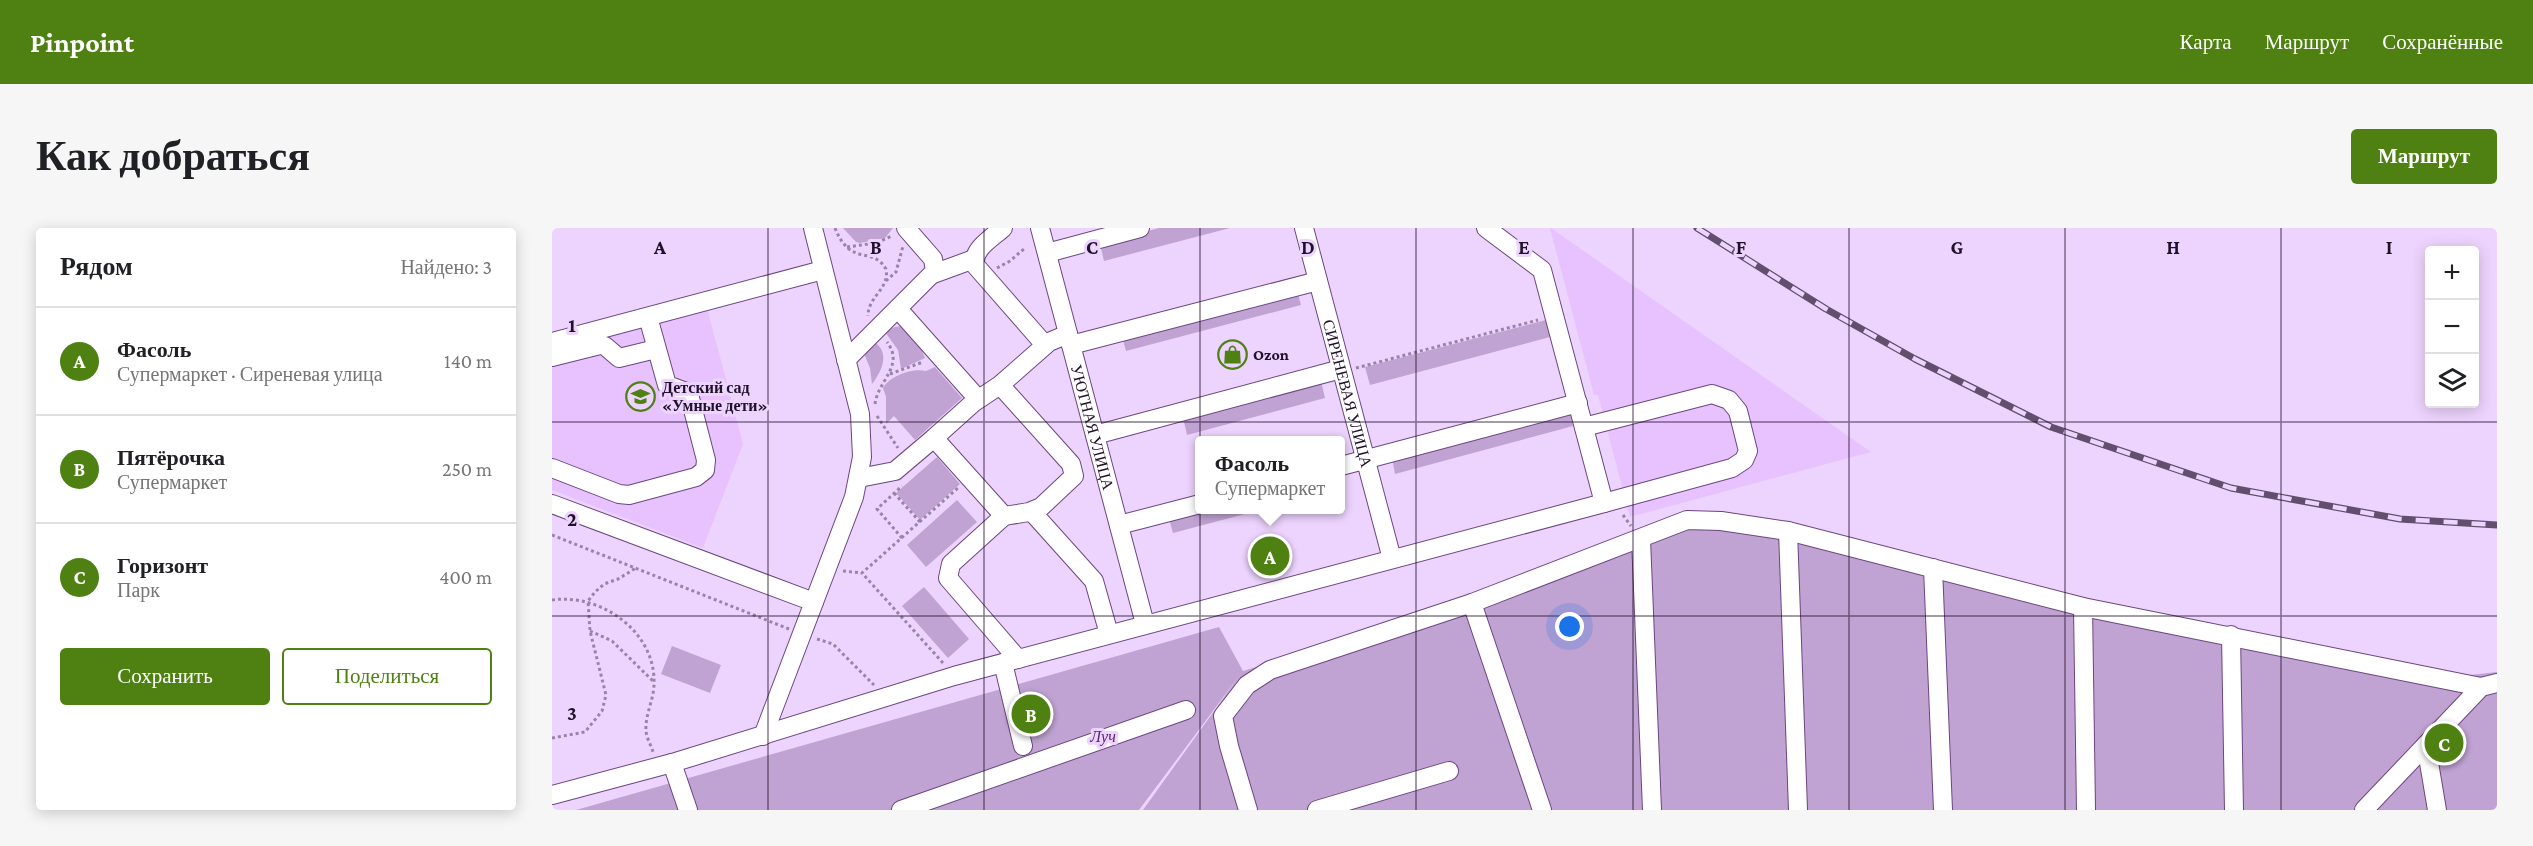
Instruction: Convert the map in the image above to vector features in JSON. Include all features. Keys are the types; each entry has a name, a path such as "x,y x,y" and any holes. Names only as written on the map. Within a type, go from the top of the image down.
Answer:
{"street":[{"path":"1003,228 977,251 974,259 976,268 1045,345"},
{"name":"УЮТНАЯ УЛИЦА","path":"1040,228 1145,624"},
{"path":"1047,253 1140,228"},
{"name":"СИРЕНЕВАЯ УЛИЦА","path":"1304,228 1392,559"},
{"path":"1486,228 1540,267 1584,427 1610,501"},
{"path":"763,736 859,478 862,457 860,414 815,230"},
{"path":"846,360 933,274 936,268 935,262 904,233"},
{"path":"933,274 974,259"},
{"path":"552,342 823,270"},
{"path":"859,478 895,471 978,399 1000,385 1054,339 1070,340 1318,281"},
{"path":"898,309 978,399"},
{"path":"552,468 624,494 702,474 707,466 690,398 686,392 667,385 648,317"},
{"path":"552,357 600,345 606,346 619,358 656,350"},
{"path":"1095,435 1342,371"},
{"path":"1000,385 1071,464 1074,471 1072,480 1041,507 1032,512 1004,516 951,564 947,573 950,583 1011,661 1023,746"},
{"path":"552,795 763,736 954,676 1740,465 1748,451 1738,411 1730,400 1712,393 1584,427"},
{"path":"1345,465 1578,403"},
{"path":"934,438 1004,516"},
{"path":"1074,471 1102,464"},
{"path":"552,504 814,602"},
{"path":"1119,525 1195,505"},
{"path":"1032,512 1094,581 1110,634"},
{"path":"1248,810 1229,746 1223,716 1247,685 1270,670 1472,603 1687,520 1721,521 1788,531 2083,608 2489,685"},
{"path":"1788,531 1798,810"},
{"path":"1641,539 1652,810"},
{"path":"1933,568 1942,810"},
{"path":"1472,603 1542,810"},
{"path":"2083,608 2086,810"},
{"path":"2231,636 2234,810"},
{"path":"2364,810 2426,745 2489,685"},
{"path":"901,810 1186,710"},
{"path":"2426,745 2437,810"},
{"path":"665,765 688,810"},
{"path":"1317,810 1449,771"}],"path":[{"path":"845,247 876,243 904,233 896,272 886,281"},
{"path":"1342,371 1554,316"},
{"path":"890,374 918,365 938,355"},
{"path":"954,676 862,573 970,477"},
{"path":"902,486 877,510 902,538"},
{"path":"894,493 920,522"},
{"path":"1610,501 1641,539"},
{"path":"552,535 833,645 886,697"},
{"path":"552,738 585,732 602,711 606,695 590,631 588,601 595,591 636,568"},
{"path":"552,600 567,597 588,601 616,614 636,633 650,656 655,682 646,729 665,765"},
{"path":"590,631 612,641 655,682"}],"shaded area":[{"path":"1550,228 1871,452 1630,517 1598,395 1594,395"},
{"name":"Детский сад «Умные дети»","path":"707,308 743,444 703,548 552,490 552,349"}],"green space":[{"path":"843,228 893,228 885,238 860,243 856,242"},
{"path":"1159,228 1230,228 1104,261 1100,244"},
{"path":"1297,290 1301,305 1126,351 1122,336"},
{"path":"1546,320 1550,337 1370,385 1365,367"},
{"path":"904,326 919,344 925,358 901,369 898,350 885,332"},
{"path":"873,341 882,351 883,362 872,384 870,368 863,351"},
{"path":"935,367 962,398 915,440 894,416 886,424 886,397 883,388 902,374 926,371"},
{"path":"1321,381 1325,398 1187,435 1183,417"},
{"path":"1570,413 1573,426 1395,474 1392,458"},
{"path":"937,457 960,484 920,520 896,493"},
{"path":"957,500 977,522 926,567 907,545"},
{"path":"1195,511 1195,514 1245,514 1173,533 1168,515"},
{"name":"Луч","path":"1696,519 2452,677 2497,672 2497,810 1143,810 1242,672 1139,810 576,810 1219,627 1243,671 1322,647"},
{"path":"924,587 969,639 948,658 902,606"},
{"path":"672,646 721,665 710,693 661,674"}],"railway":[{"path":"1697,228 1826,309 1915,359 2051,427 2231,488 2400,519 2497,525"}],"place":[{"name":"Ozon","path":"1232,354"},
{"name":"Детский сад «Умные дети»","path":"641,396"},
{"name":"Фасоль","path":"1270,556"},
{"name":"Пятёрочка","path":"1031,714"},
{"name":"Горизонт","path":"2444,743"}]}
